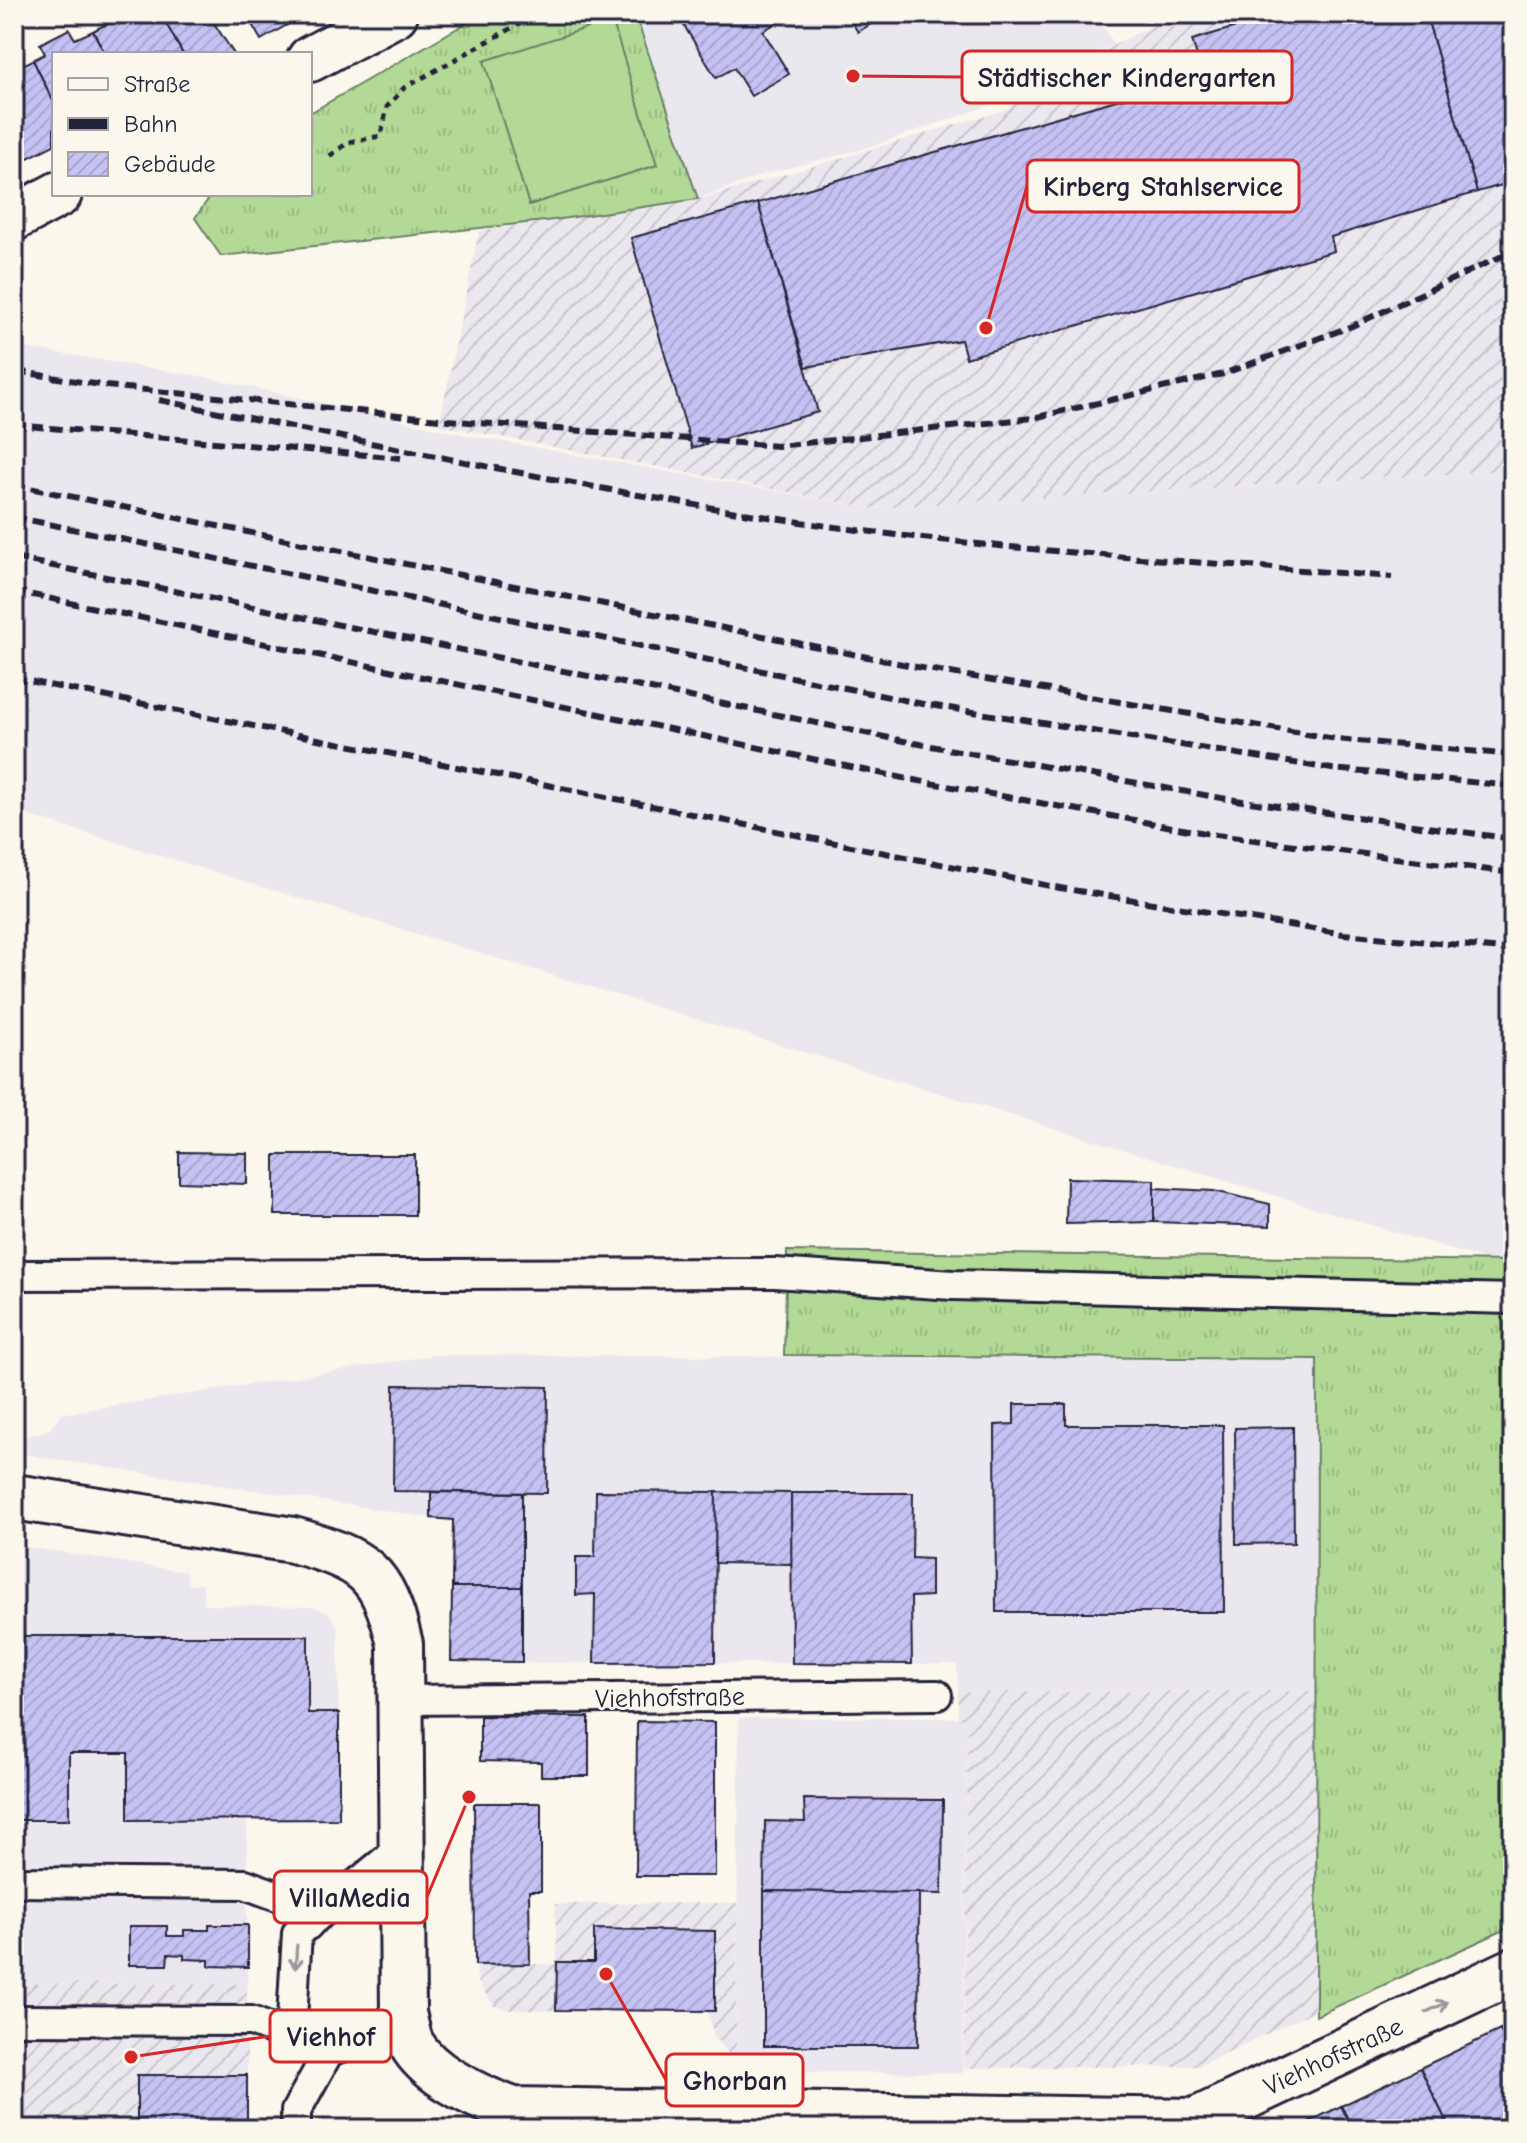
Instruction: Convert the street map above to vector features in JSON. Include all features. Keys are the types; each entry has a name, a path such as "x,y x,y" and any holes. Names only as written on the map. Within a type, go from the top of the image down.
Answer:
{"street":[{"path":"312,58 395,14"},
{"path":"14,218 55,196"},
{"name":"Viehhofstraße","path":"14,1497 293,1540 337,1552 371,1573 389,1601 400,1644 403,1700 403,2014 412,2045 442,2074 475,2096 513,2110 1195,2121 1513,1971"}],"lane":[{"path":"14,1275 775,1273 953,1285 1513,1299"},
{"name":"Viehhofstraße","path":"403,1700 937,1695"},
{"path":"291,2037 297,1933 404,1845"},
{"path":"14,1882 245,1884 286,1899 308,1925"},
{"path":"14,2020 251,2021 329,2051 407,2028"},
{"path":"296,2129 296,2111 329,2051"}],"path":[{"path":"330,156 349,142 381,136 387,107 411,84 537,14"}],"shaded area":[{"path":"635,14 1095,14 1114,44 985,107 863,149 765,174 698,199"},
{"path":"1179,14 1513,14 1513,470 870,508 439,425 479,231 697,200 1005,110 1114,44"},
{"path":"14,346 204,377 471,436 870,508 1513,470 1513,1261 1483,1259 14,811"},
{"path":"436,1355 1317,1359 1316,1691 958,1692 957,1664 450,1662 452,1521 14,1453 14,1440 49,1430 62,1414"},
{"path":"14,1545 186,1572 188,1585 203,1584 204,1605 313,1607 329,1613 338,1627 340,1821 247,1820 247,1984 14,1983"},
{"path":"1316,1691 1316,2010 1199,2066 964,2068 967,1719 958,1718 958,1692"},
{"path":"739,1718 967,1718 963,2073 765,2072 736,2062"},
{"path":"737,1903 736,2062 714,2037 708,2011 510,2010 494,2006 478,1983 475,1964 557,1964 555,1904"},
{"path":"14,1983 247,1984 247,2129 14,2129"}],"green space":[{"path":"482,14 635,14 698,199 554,220 221,256 195,218 211,196 312,196 312,112"},
{"path":"612,20 657,165 529,205 484,61"},
{"path":"787,1251 1513,1261 1513,1926 1316,2016 1317,1359 784,1355"}],"building":[{"path":"108,14 161,14 182,52 104,52 93,31 112,21"},
{"path":"161,14 208,14 233,52 182,52"},
{"path":"246,14 306,14 261,40"},
{"path":"677,14 791,14 763,31 789,74 751,96 734,68 716,78"},
{"path":"846,14 887,14 858,32"},
{"path":"1280,14 1426,14 1477,192 1331,237 1334,251 966,358 961,340 806,367 758,203 1203,75 1192,40"},
{"path":"1426,14 1504,14 1513,44 1513,182 1477,192"},
{"path":"69,29 75,39 93,31 104,52 52,52 52,99 33,60 45,54 40,44"},
{"path":"14,60 18,67 33,60 52,99 52,146 14,165"},
{"path":"758,203 818,412 692,448 631,238"},
{"path":"179,1152 247,1153 247,1184 179,1182"},
{"path":"275,1155 415,1155 415,1215 275,1215"},
{"path":"1067,1178 1154,1180 1154,1222 1066,1224"},
{"path":"1154,1188 1214,1191 1270,1204 1270,1226 1154,1222"},
{"path":"394,1385 548,1387 547,1493 393,1491"},
{"path":"1014,1404 1066,1404 1066,1425 1223,1425 1224,1612 996,1612 995,1425 1014,1424"},
{"path":"1293,1427 1294,1543 1236,1544 1235,1428"},
{"path":"596,1491 716,1492 715,1662 594,1663 595,1594 576,1595 576,1557 595,1557"},
{"path":"431,1492 522,1493 522,1587 452,1587 453,1520 431,1518"},
{"path":"716,1492 791,1493 792,1564 715,1563"},
{"path":"791,1493 913,1493 912,1558 931,1559 931,1596 911,1597 912,1664 792,1663"},
{"path":"452,1587 522,1587 522,1662 451,1661"},
{"path":"14,1636 308,1636 308,1713 339,1713 339,1819 128,1820 128,1753 69,1753 69,1820 14,1820"},
{"path":"480,1716 589,1717 589,1776 541,1776 541,1762 480,1761"},
{"path":"637,1721 715,1722 715,1876 636,1876"},
{"path":"804,1799 943,1800 942,1894 764,1891 765,1821 805,1822"},
{"path":"474,1803 541,1803 541,1891 529,1891 530,1964 475,1965"},
{"path":"764,1891 919,1893 918,2046 764,2046"},
{"path":"209,1925 248,1925 248,1967 209,1966 209,1960 184,1959 184,1955 168,1954 167,1965 129,1965 129,1926 167,1926 167,1936 184,1936 184,1930 209,1930"},
{"path":"594,1929 715,1931 715,2011 556,2010 557,1962 594,1962"},
{"path":"1513,2023 1513,2057 1500,2030"},
{"path":"1500,2030 1513,2057 1513,2124 1503,2129 1450,2129 1420,2068"},
{"path":"1420,2068 1450,2129 1353,2129 1341,2106"},
{"path":"137,2075 247,2075 247,2129 137,2129"},
{"path":"1341,2106 1353,2129 1294,2129"}],"railway":[{"path":"16,371 106,386 479,423 778,446 1033,418 1223,374 1352,326 1513,251"},
{"path":"159,400 611,490 840,528 1076,553 1392,577"},
{"path":"14,425 401,458"},
{"path":"14,485 927,669 1336,739 1513,755"},
{"path":"14,517 923,704 1332,769 1513,786"},
{"path":"14,558 914,743 1221,798 1513,839"},
{"path":"14,591 903,778 1216,835 1513,873"},
{"path":"14,678 1060,888 1344,934 1513,950"}],"place":[{"name":"Städtischer Kindergarten","path":"853,76"},
{"name":"Kirberg Stahlservice","path":"986,328"},
{"name":"VillaMedia","path":"469,1797"},
{"name":"Ghorban","path":"606,1974"},
{"name":"Viehhof","path":"131,2057"}]}
